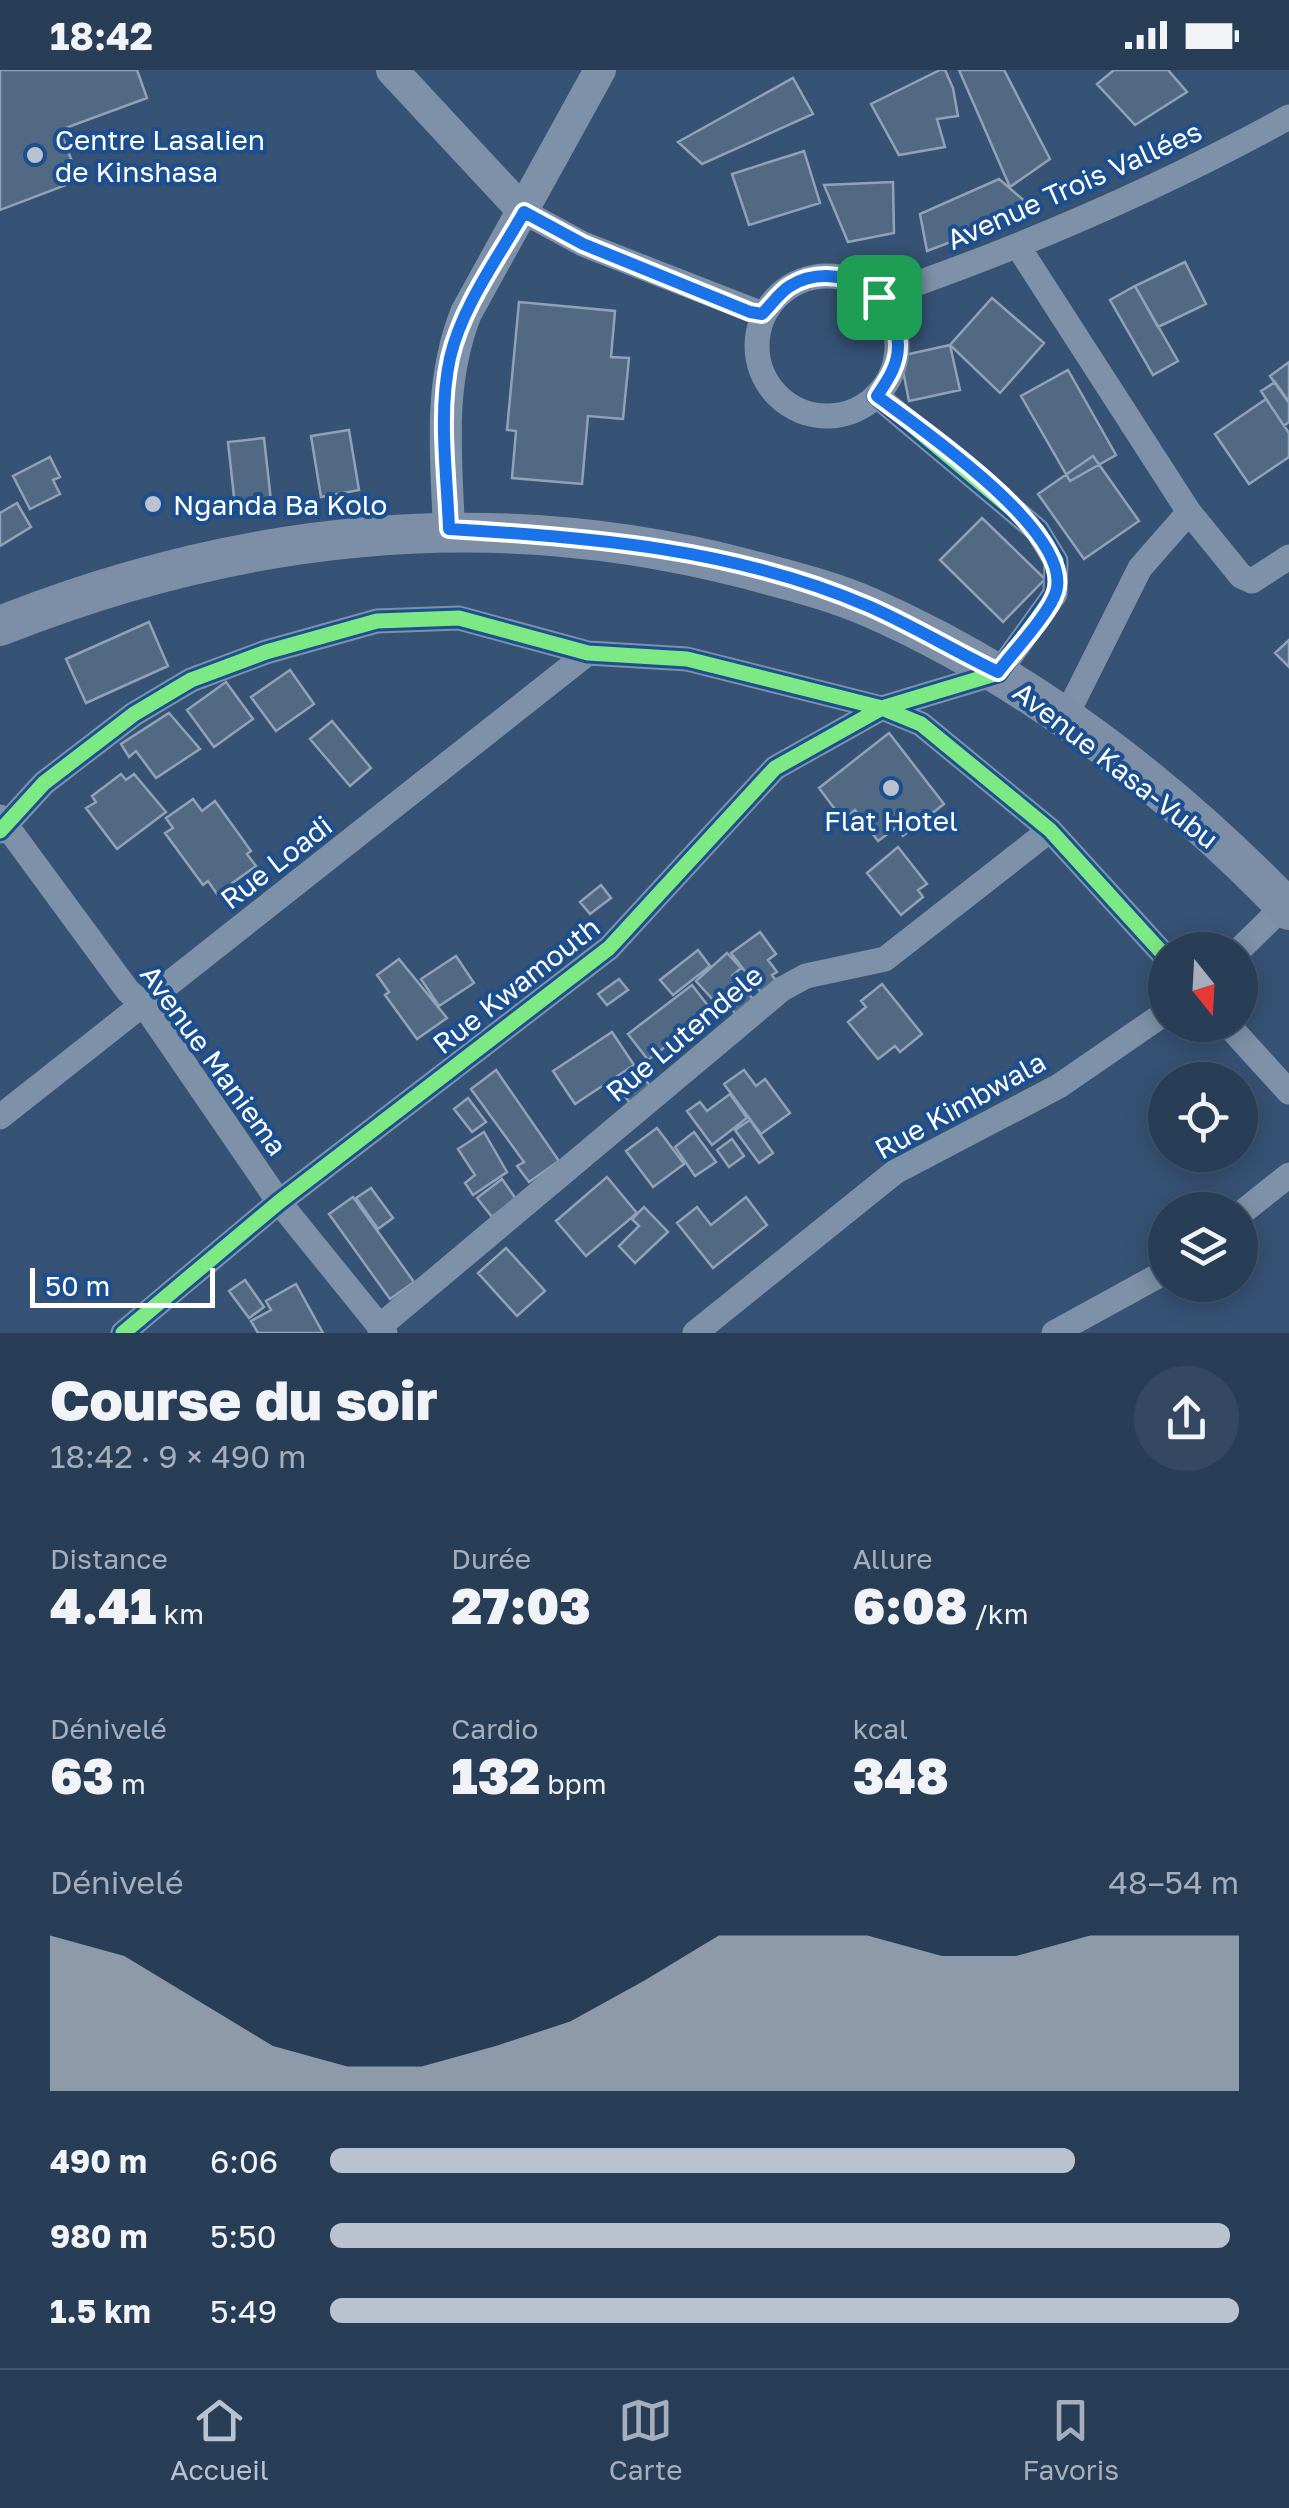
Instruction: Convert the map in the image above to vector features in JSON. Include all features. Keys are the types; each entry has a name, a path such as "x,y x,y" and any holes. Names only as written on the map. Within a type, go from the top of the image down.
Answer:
{"main road":[{"name":"Avenue Kasa-Vubu","path":"0,626 52,605 191,565 313,542 449,529 589,537 674,550 791,580 868,606 998,672 1065,718 1181,811 1287,908"}],"street":[{"path":"392,70 524,212 583,244 762,314"},
{"path":"449,529 445,413 450,355 466,314 600,70"},
{"name":"Avenue Trois Vallées","path":"879,297 1019,248 1217,156 1289,117"},
{"path":"1019,248 1188,512 1246,580 1259,578 1289,557"},
{"path":"820,276 852,279 879,297 894,320 898,347 892,374 877,396 848,414 814,416 783,402 762,375 756,342 762,314 789,286 820,276"},
{"path":"877,396 1037,530 1056,562 1056,594 998,672"},
{"path":"1065,718 1140,568 1188,512"},
{"path":"2,825 44,783 134,714 191,680 266,652 377,621 459,618 588,652 687,659 882,708 935,732 1050,830 1148,937"},
{"name":"Rue Loadi","path":"0,1117 588,652"},
{"name":"Rue Kwamouth","path":"123,1333 279,1202 608,948 775,768 882,708 998,672"},
{"name":"Avenue Maniema","path":"2,825 128,991 144,1005 279,1202 382,1330"},
{"name":"Rue Lutendele","path":"382,1330 782,989 806,976 885,959 1050,830"},
{"path":"1258,933 1287,908"},
{"name":"Rue Kimbwala","path":"695,1333 895,1172 1059,1086 1148,1024"},
{"path":"1243,1042 1289,1092"},
{"path":"1258,1200 1289,1175"},
{"path":"1057,1332 1148,1281"}],"building":[{"name":"Centre Lasalien de Kinshasa","path":"0,70 137,70 147,98 60,130 79,180 0,210"},
{"path":"945,70 953,88 958,116 937,119 945,147 899,155 871,104"},
{"path":"959,70 1004,70 1050,159 1010,187"},
{"path":"1114,70 1168,70 1187,92 1135,125 1097,84"},
{"path":"793,78 813,114 702,164 678,142"},
{"path":"804,151 820,203 749,225 732,174"},
{"path":"999,179 1035,210 927,251 920,214"},
{"path":"893,182 894,233 848,242 824,185"},
{"path":"1185,262 1206,304 1158,327 1135,286"},
{"path":"1135,286 1178,361 1153,375 1110,300"},
{"path":"992,298 1044,343 1000,393 950,345"},
{"path":"519,302 615,311 611,357 629,358 623,419 588,416 582,484 512,478 516,431 507,430"},
{"path":"950,345 960,390 909,401 900,356"},
{"path":"1289,362 1289,403 1270,376"},
{"path":"1068,370 1116,455 1070,481 1021,396"},
{"path":"1275,382 1289,402 1289,422 1284,426 1261,391"},
{"path":"1266,399 1289,433 1289,457 1249,484 1215,434"},
{"path":"349,430 359,490 321,497 311,436"},
{"path":"264,438 271,501 235,506 228,442"},
{"path":"1093,456 1139,521 1084,559 1038,494"},
{"path":"50,457 60,477 53,480 60,494 30,509 13,476"},
{"path":"17,503 31,527 0,546 0,513"},
{"path":"982,518 1045,579 1003,622 940,560"},
{"path":"149,622 168,666 86,703 66,659"},
{"path":"1289,640 1289,667 1275,653"},
{"path":"290,670 314,704 276,731 251,697"},
{"path":"226,682 253,719 214,747 187,710"},
{"path":"169,713 200,749 156,778 136,751 129,757 121,744"},
{"path":"332,721 371,768 350,786 310,739"},
{"path":"889,733 944,804 903,836 897,827 878,841 855,810 843,820 819,788"},
{"path":"121,774 126,780 134,774 166,812 117,849 86,808 96,802 92,796"},
{"path":"193,799 202,811 215,801 251,851 247,854 256,866 217,894 208,881 203,885 165,833 173,828 166,818"},
{"path":"898,847 927,884 918,890 923,897 901,915 867,873"},
{"path":"601,885 611,898 590,914 580,902"},
{"path":"760,932 776,954 768,960 777,972 772,975 778,984 763,995 731,953"},
{"path":"698,950 710,966 673,995 660,980"},
{"path":"727,953 741,968 732,976 737,982 715,1002 696,981"},
{"path":"456,956 474,983 439,1006 421,979"},
{"path":"399,959 447,1018 417,1039 385,995 389,992 377,975"},
{"path":"619,979 628,990 607,1005 598,994"},
{"path":"882,984 922,1034 900,1052 895,1046 878,1059 848,1022 866,1007 861,1001"},
{"path":"692,985 712,1011 648,1060 628,1034"},
{"path":"743,986 755,1002 737,1016 725,1000"},
{"path":"612,1032 634,1065 575,1104 553,1071"},
{"path":"496,1070 559,1161 529,1182 517,1166 524,1162 471,1089"},
{"path":"744,1070 756,1086 765,1079 790,1113 761,1134 724,1084"},
{"path":"638,1071 652,1088 631,1104 617,1087"},
{"path":"730,1094 747,1118 712,1145 687,1111 700,1102 707,1111"},
{"path":"468,1098 486,1122 472,1132 454,1109"},
{"path":"750,1120 773,1153 759,1163 735,1130"},
{"path":"657,1128 684,1164 653,1187 626,1151"},
{"path":"484,1132 507,1172 473,1195 465,1183 475,1175 458,1149"},
{"path":"694,1132 716,1162 695,1176 675,1147"},
{"path":"732,1139 744,1156 729,1167 717,1150"},
{"path":"607,1177 637,1213 586,1256 556,1221"},
{"path":"502,1179 516,1199 492,1217 477,1198"},
{"path":"371,1188 393,1218 378,1229 356,1198"},
{"path":"353,1197 414,1282 390,1299 329,1214"},
{"path":"746,1197 767,1225 713,1268 677,1223 697,1207 711,1225"},
{"path":"644,1207 668,1232 635,1263 619,1246 639,1226 632,1219"},
{"path":"506,1248 545,1291 517,1316 478,1273"},
{"path":"245,1280 264,1307 249,1318 229,1291"},
{"path":"296,1284 323,1333 258,1333 251,1321 271,1310 266,1301"}],"cycle path":[{"path":"123,1333 279,1202 609,948 775,768 882,708 998,673 1055,594 1056,561 1037,530 877,396"},
{"path":"0,831 44,783 134,714 191,680 266,652 377,621 459,618 588,653 687,659 882,708 921,724 1050,830 1148,937"}],"place":[{"name":"Centre Lasalien de Kinshasa","path":"35,155"},
{"name":"Nganda Ba Kolo","path":"153,504"},
{"name":"Flat Hotel","path":"891,788"}],"route":[{"path":"524,212 583,244 750,312 762,314 789,286 820,276 852,279 879,297 894,320 898,347 892,374 877,396 924,431 1037,530 1056,562 1056,594 998,672 868,606 722,562 589,537 449,529 445,413 450,355 466,314 524,212"}]}
